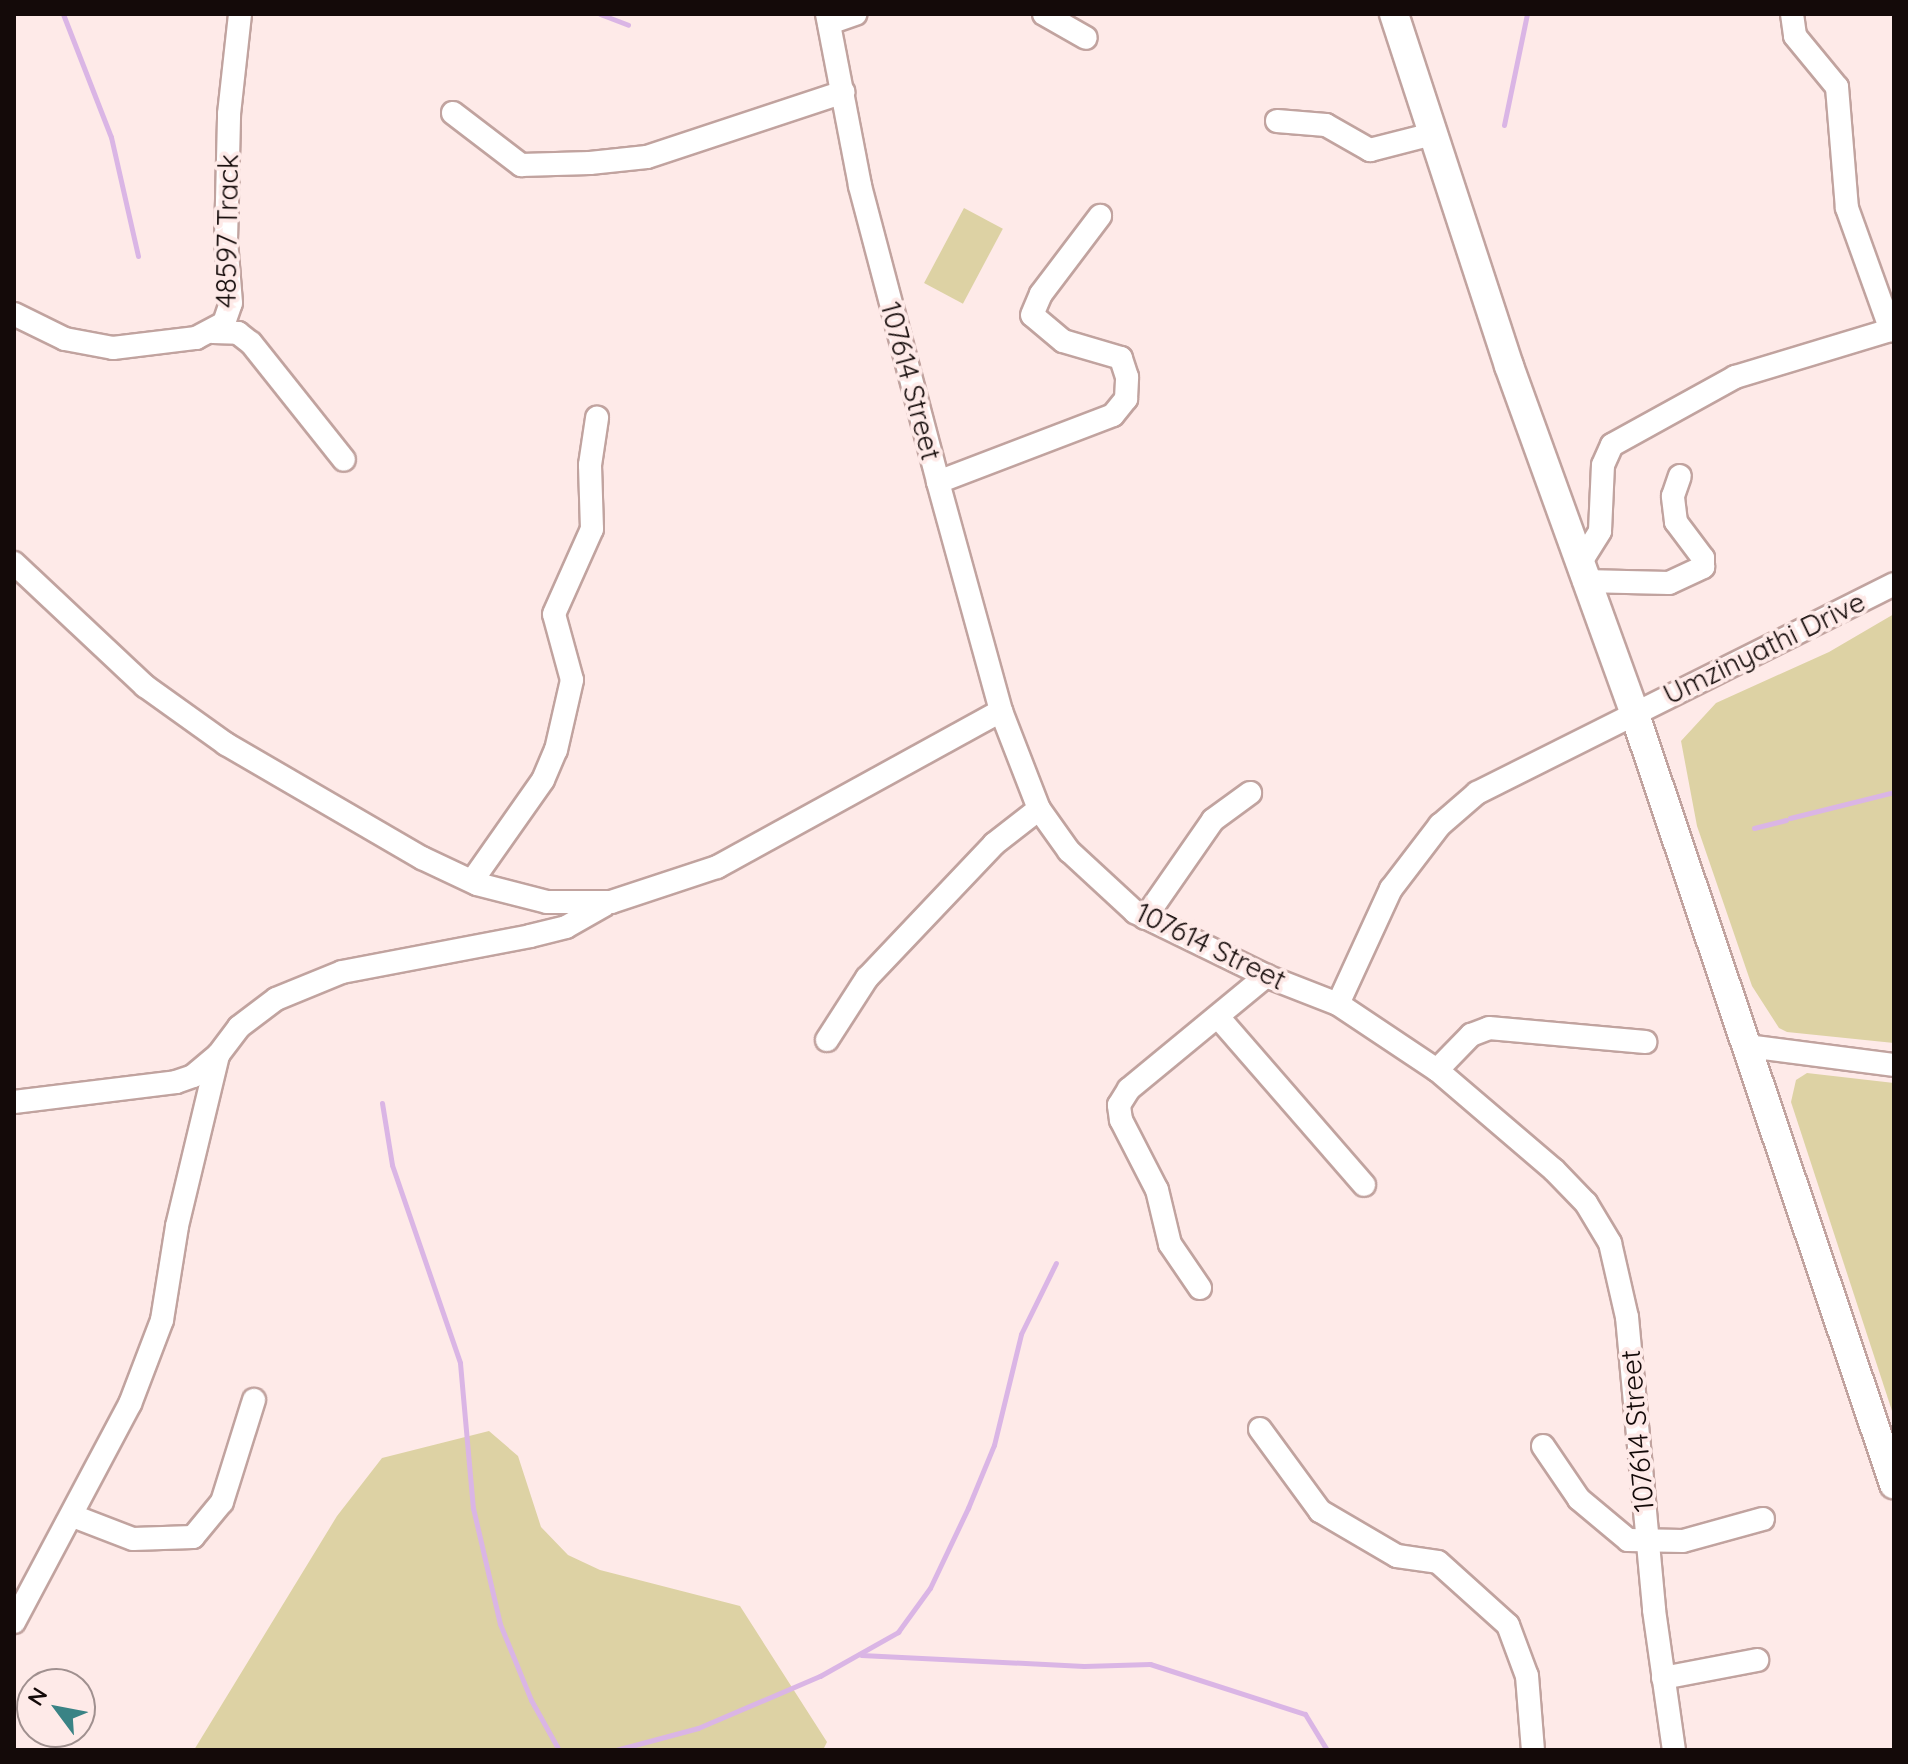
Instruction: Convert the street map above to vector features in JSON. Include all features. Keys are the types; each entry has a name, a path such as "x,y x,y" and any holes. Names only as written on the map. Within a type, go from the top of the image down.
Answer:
{"main road":[{"path":"1394,14 1582,573 1634,712 1748,1046 1894,1484"}],"street":[{"name":"48597 Track","path":"14,314 65,339 113,348 170,343 213,332 230,315 226,241 229,114 240,14"},
{"path":"828,19 855,14"},
{"path":"1044,14 1086,38"},
{"path":"1680,476 1673,496 1676,522 1703,558 1703,567 1669,583 1582,573 1600,531 1604,457 1624,436 1735,377 1892,329 1847,208 1837,87 1795,36 1792,14"},
{"name":"107614 Street","path":"828,19 860,186 938,482 1001,711 1039,809 1069,851 1145,918 1266,976 1338,1004 1437,1070 1554,1170 1586,1203 1610,1243 1627,1317 1647,1543 1674,1750"},
{"path":"453,113 521,165 590,163 647,157 844,92"},
{"path":"1277,121 1326,125 1370,150 1433,134"},
{"path":"938,482 1113,415 1126,399 1127,377 1121,358 1063,341 1032,315 1041,294 1100,216"},
{"path":"213,332 238,333 251,343 344,460"},
{"path":"472,881 543,780 556,750 572,680 554,614 592,529 590,465 597,418"},
{"path":"14,563 145,686 226,744 472,881 547,902 611,902"},
{"name":"Umzinyathi Drive","path":"1338,1004 1391,889 1440,825 1477,793 1894,584"},
{"path":"14,1102 176,1082 193,1076 218,1055 259,1010 301,986 342,972 566,927 611,902 717,867 1001,711"},
{"path":"1145,918 1213,820 1250,793"},
{"path":"827,1040 867,978 994,844 1039,809"},
{"path":"1200,1288 1170,1244 1157,1190 1119,1113 1129,1089 1219,1018 1266,976"},
{"path":"1219,1018 1364,1185"},
{"path":"1437,1070 1471,1035 1489,1028 1645,1042"},
{"path":"1748,1046 1894,1065"},
{"path":"14,1622 130,1404 162,1320 177,1226 218,1055"},
{"path":"73,1516 133,1539 193,1537 222,1502 254,1400"},
{"path":"1260,1429 1320,1511 1397,1556 1438,1562 1508,1625 1527,1676 1533,1750"},
{"path":"1543,1446 1596,1518 1628,1540 1647,1543"},
{"name":"107614 Street","path":"1647,1543 1683,1541 1763,1519"},
{"path":"1663,1678 1757,1660"}],"shaded area":[{"path":"964,208 1003,229 963,304 924,283"},
{"path":"1894,614 1894,1043 1787,1032 1779,1028 1752,986 1697,826 1681,741 1716,703 1829,652"},
{"path":"1807,1073 1894,1083 1894,1417 1791,1102 1796,1080"},
{"path":"489,1431 518,1456 541,1527 568,1555 600,1570 740,1606 827,1742 823,1750 194,1750 337,1516 382,1458"}],"waterway":[{"path":"63,14 111,137 138,256"},
{"path":"600,14 628,25"},
{"path":"1504,125 1527,14"},
{"path":"1790,818 1894,792"},
{"path":"1754,828 1786,820"},
{"path":"382,1103 392,1165 460,1363 473,1508 500,1624 531,1700 559,1750"},
{"path":"616,1750 698,1728 820,1676 898,1632 930,1588 968,1508 994,1445 1021,1334 1056,1263"},
{"path":"861,1655 1084,1666 1150,1664 1305,1714 1327,1750"}]}
